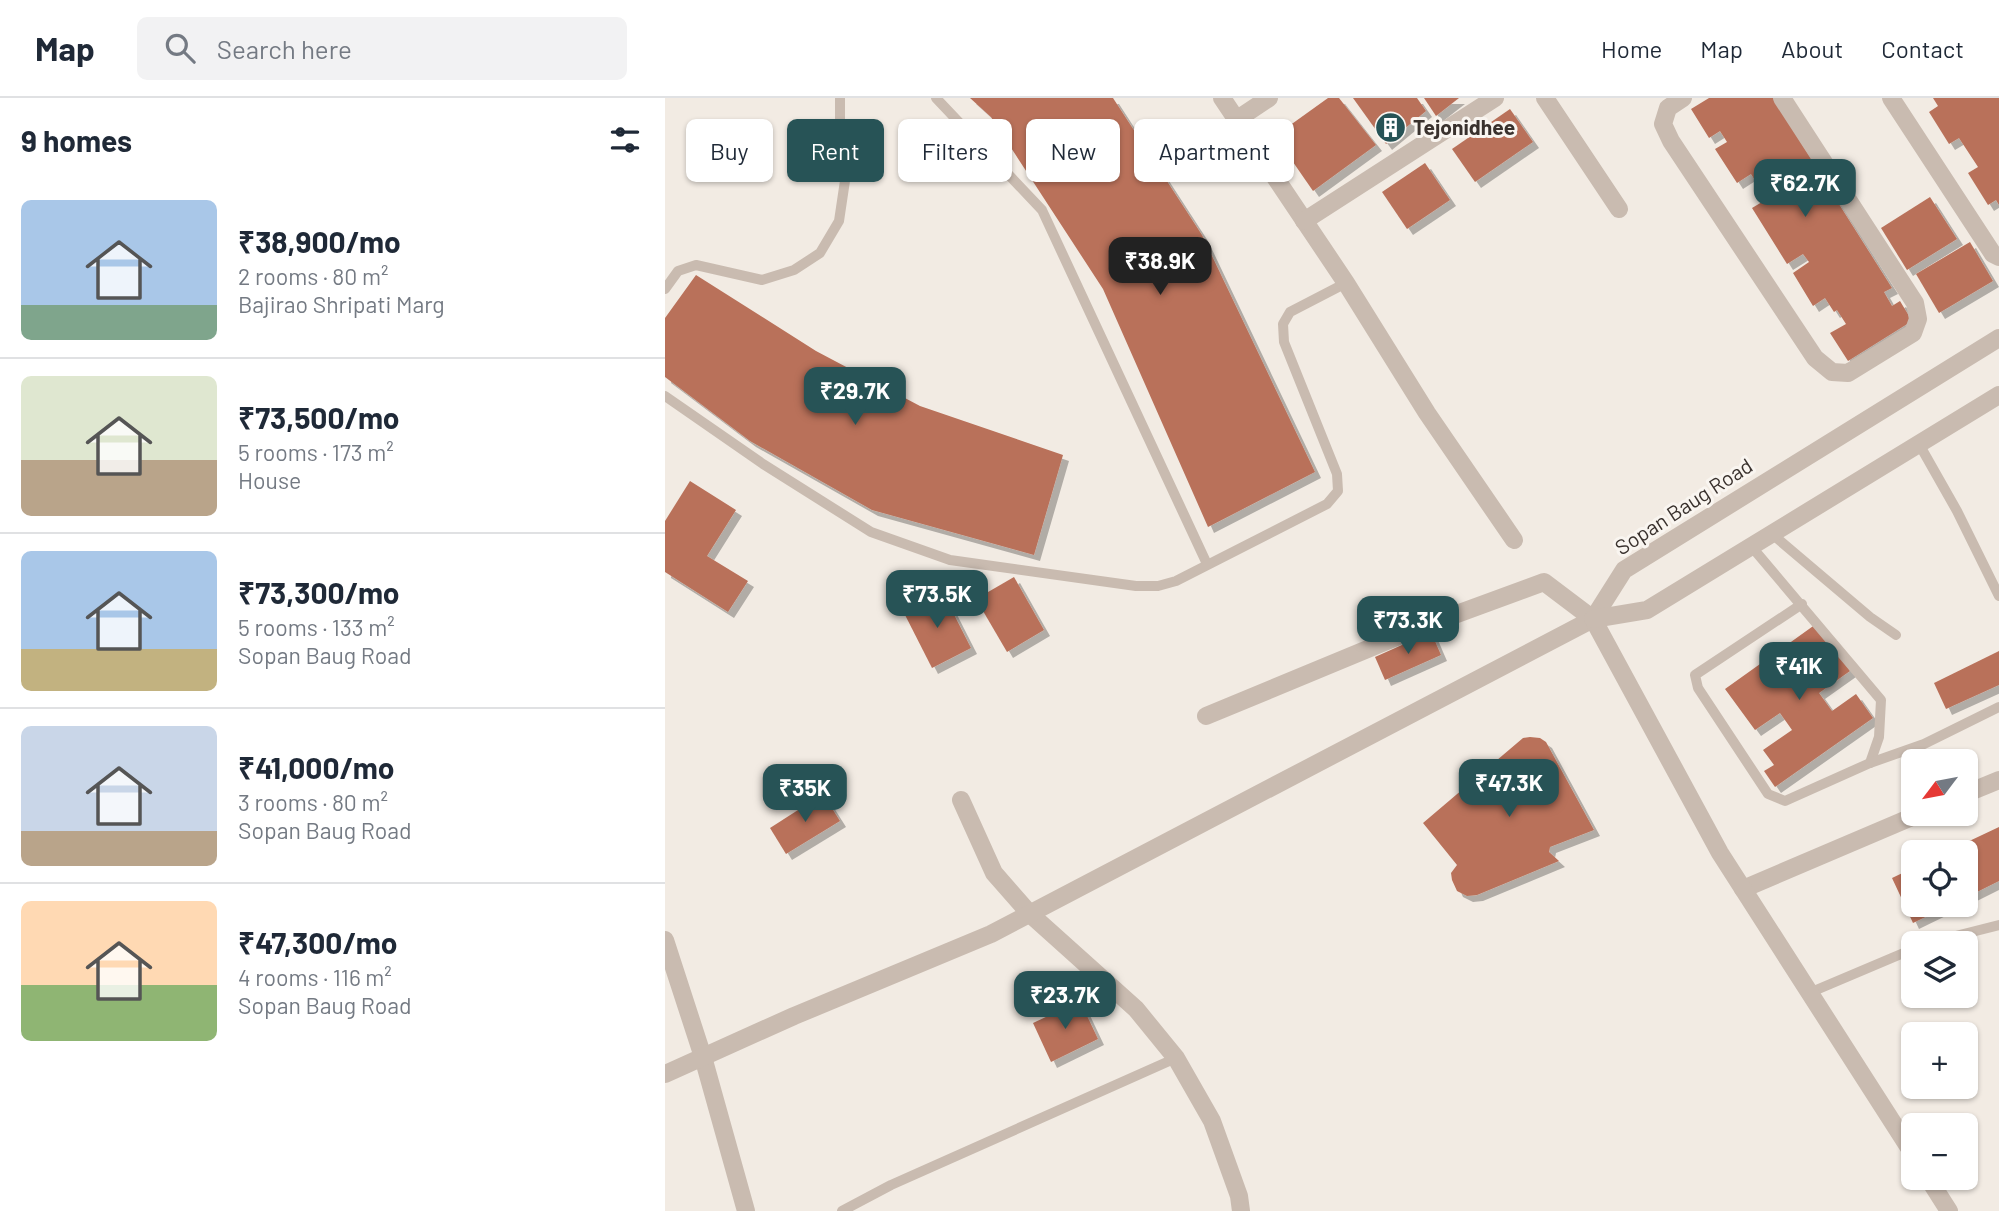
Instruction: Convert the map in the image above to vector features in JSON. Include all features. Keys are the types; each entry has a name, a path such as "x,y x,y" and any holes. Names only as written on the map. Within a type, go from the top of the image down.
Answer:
{"street":[{"path":"1221,98 1235,119"},
{"path":"1238,119 1269,98"},
{"path":"1304,221 1495,98"},
{"path":"1545,98 1619,209"},
{"path":"1683,98 1668,108 1663,124 1671,141 1815,358 1832,372 1848,373 1913,333 1918,319 1915,303 1782,98"},
{"path":"1891,98 1993,254 1999,257"},
{"path":"1278,182 1346,283 1427,413 1514,540"},
{"name":"Sopan Baug Road","path":"1593,619 1624,570 1999,338"},
{"path":"665,1074 991,934 1593,619 1647,610 1999,395"},
{"path":"1206,716 1416,629 1544,582 1593,619 1720,853 1901,1135"},
{"path":"1978,789 1999,780"},
{"path":"961,800 994,873 1030,913 1136,1009 1176,1058 1212,1121 1239,1196 1241,1211"},
{"path":"1743,889 1901,822"},
{"path":"665,940 703,1057 745,1211"},
{"path":"1936,1190 1949,1211"}],"lane":[{"path":"665,289 678,271 696,265 762,280 794,270 820,253 839,221 846,174 839,120 840,98"},
{"path":"936,98 1042,210 1207,564"},
{"path":"665,396 763,464 871,532 950,560 1136,586 1158,586 1176,581 1327,504 1338,491 1336,474 1284,342 1283,324 1290,312 1346,283"},
{"path":"1919,444 1957,511 1999,596"},
{"path":"1772,534 1870,617 1896,635"},
{"path":"1751,546 1881,700 1879,737 1870,763"},
{"path":"1802,604 1696,675 1698,688 1767,794 1785,801 1870,763 1924,744 1999,707"},
{"path":"1976,931 1999,925"},
{"path":"1809,993 1901,954"},
{"path":"842,1211 891,1185 1176,1058"}],"building":[{"path":"970,98 1113,98 1134,130 1134,182 1168,182 1202,235 1315,472 1208,527 1103,289 1033,182 1120,182 1120,119 1026,119 1026,171 1012,149 1012,119 991,117"},
{"path":"1328,98 1339,98 1376,145 1313,191 1294,164 1294,122"},
{"name":"Tejonidhee","path":"1353,98 1417,98 1426,111 1386,144"},
{"path":"1424,98 1459,98 1436,116"},
{"path":"1709,98 1773,98 1815,165 1806,171 1816,187 1825,182 1892,288 1884,292 1892,306 1900,301 1912,321 1848,361 1830,333 1846,324 1825,298 1813,306 1793,273 1809,262 1803,254 1787,264 1752,208 1767,199 1751,174 1737,183 1715,149 1727,142 1720,131 1709,138 1691,109"},
{"path":"1933,98 1999,98 1999,205 1996,200 1988,205 1968,173 1978,167 1959,138 1949,144 1929,112 1938,106"},
{"path":"1510,109 1533,142 1475,182 1452,149"},
{"path":"1425,163 1450,200 1407,229 1382,192"},
{"path":"1930,197 1957,239 1907,270 1881,228"},
{"path":"1970,242 1993,281 1939,313 1916,274"},
{"path":"696,275 816,351 920,406 1063,455 1034,555 872,510 750,441 665,377 665,318"},
{"path":"690,481 736,510 707,556 748,581 728,612 665,572 665,521"},
{"path":"1014,577 1044,630 1007,652 976,599"},
{"path":"942,591 971,648 932,668 903,611"},
{"path":"1816,624 1850,671 1819,693 1832,711 1856,694 1873,718 1775,787 1764,771 1774,765 1763,750 1792,730 1780,713 1755,730 1725,689"},
{"path":"1431,632 1441,655 1385,680 1375,657"},
{"path":"1999,651 1999,685 1946,709 1934,683"},
{"path":"1530,737 1546,742 1594,830 1550,847 1549,852 1559,861 1477,895 1467,896 1457,891 1452,880 1451,873 1457,865 1423,823 1523,738"},
{"path":"823,794 840,821 786,854 770,828"},
{"path":"1999,827 1999,881 1978,892 1978,840 1971,840"},
{"path":"1901,874 1901,897 1892,878"},
{"path":"1910,917 1925,917 1913,923"},
{"path":"1080,1001 1098,1039 1051,1062 1033,1023"}],"place":[{"name":"Tejonidhee","path":"1390,128"}]}
